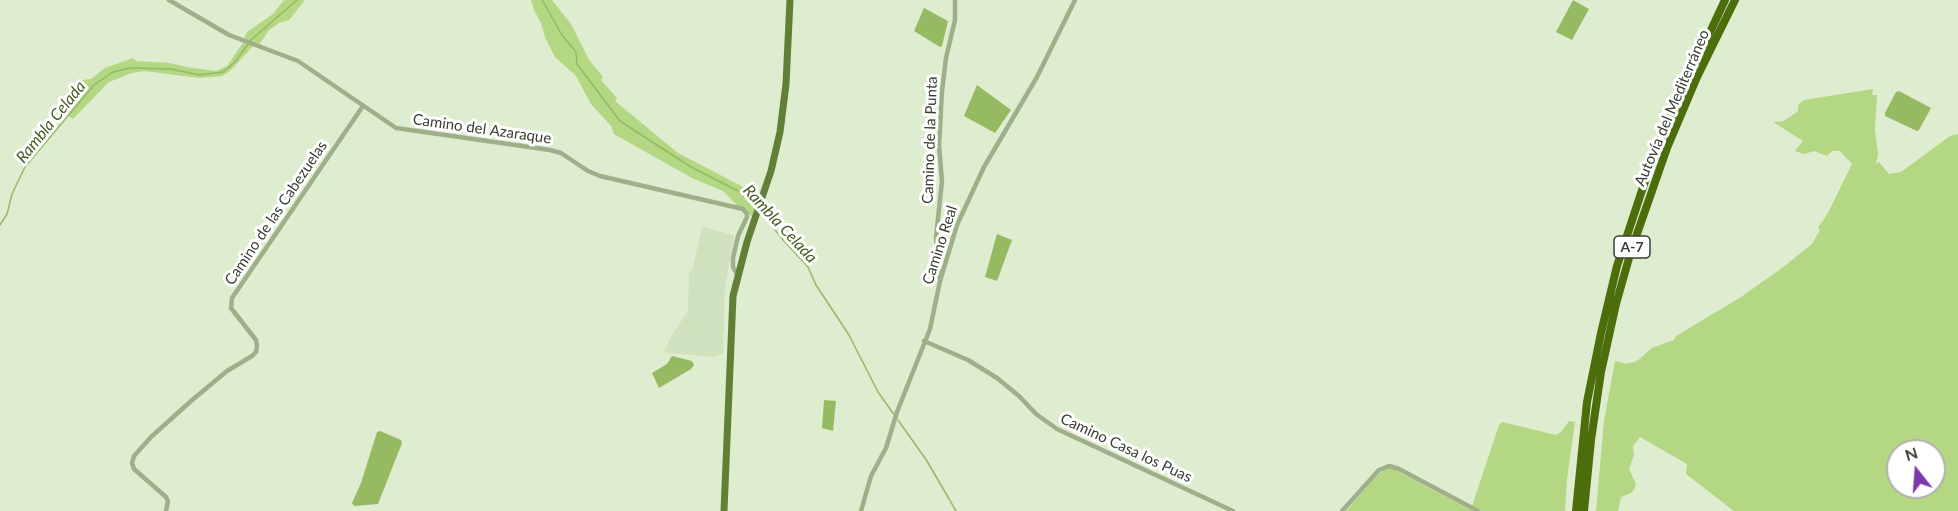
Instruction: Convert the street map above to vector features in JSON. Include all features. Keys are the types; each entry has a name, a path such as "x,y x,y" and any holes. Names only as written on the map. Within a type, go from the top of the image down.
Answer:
{"highway":[{"name":"Autovía del Mediterráneo","path":"1576,511 1587,402 1617,266 1664,131 1725,0"},
{"name":"Autovía del Mediterráneo","path":"1584,511 1601,372 1616,304 1631,251 1666,148 1697,77 1735,0"}],"main road":[{"path":"724,511 732,304 755,217 771,171 783,110 790,0"}],"street":[{"name":"Camino del Azaraque","path":"169,0 229,35 290,56 396,128 550,150 561,153 600,176 743,209 747,217 738,236 733,258 733,267 738,276"},
{"name":"Camino de la Punta","path":"940,281 936,237 942,181 939,146 946,58 956,20 955,0"},
{"name":"Camino Real","path":"861,511 871,476 886,448 895,416 930,328 940,281 957,225 969,198 1036,77 1075,0"},
{"name":"Camino de las Cabezuelas","path":"166,511 168,501 166,496 134,469 132,463 134,456 151,437 191,401 227,371 256,352 256,340 231,308 232,298 363,106"},
{"name":"Camino Casa los Puas","path":"924,341 985,370 1057,429 1233,511"},
{"path":"1342,511 1379,470 1389,466 1399,469 1478,511"}],"shaded area":[{"path":"284,0 305,0 289,20 269,30 259,45 243,40 247,32 273,14"},
{"path":"531,0 552,0 571,24 589,60 603,77 601,80 617,98 615,101 678,153 745,188 744,193 756,202 752,217 745,208 736,206 723,191 692,178 614,134 611,126 591,104 576,76 555,57"},
{"path":"1573,0 1589,9 1572,40 1556,32"},
{"path":"924,8 948,21 940,47 914,31"},
{"path":"243,43 253,46 230,71 222,76 199,78 145,71 132,73 109,82 73,119 61,111 82,80 91,79 105,68 133,58 136,61 169,63 216,71 227,66"},
{"path":"977,85 1011,110 995,133 964,116"},
{"path":"1873,89 1872,95 1877,95 1875,130 1878,154 1876,164 1879,162 1889,174 1901,172 1950,136 1958,134 1958,511 1734,511 1686,474 1687,464 1640,437 1633,446 1634,455 1629,469 1636,484 1635,488 1631,493 1621,497 1618,511 1596,511 1604,421 1615,361 1626,364 1637,361 1652,348 1674,340 1676,336 1741,297 1782,268 1812,244 1820,230 1818,228 1852,164 1840,151 1832,151 1827,156 1814,151 1804,154 1795,151 1803,141 1773,122 1784,121 1798,111 1798,105 1804,100"},
{"path":"1899,91 1931,108 1917,131 1885,116 1896,92"},
{"path":"702,227 734,235 725,289 723,354 711,357 664,352 688,311 689,271 692,271"},
{"path":"997,234 1012,240 997,281 985,277"},
{"path":"672,356 692,361 694,365 659,388 652,373 667,364"},
{"path":"824,400 836,401 833,431 822,428"},
{"path":"1569,421 1575,422 1565,511 1481,511 1472,506 1499,425 1502,422 1556,435"},
{"path":"380,431 401,440 402,443 378,504 354,506 352,503 361,483 377,432"},
{"path":"1388,468 1473,511 1346,511 1373,480"}],"waterway":[{"name":"Rambla Celada","path":"0,225 7,214 12,194 25,167 94,85 113,72 130,68 171,69 199,75 223,72 234,63 252,39 297,0"},
{"name":"Rambla Celada","path":"542,0 562,35 576,52 577,64 620,121 691,167 740,192 756,208"},
{"name":"Rambla Celada","path":"760,211 808,267 816,285 849,335 878,392 895,416"},
{"name":"Rambla Celada","path":"898,420 927,461 956,511"}]}
